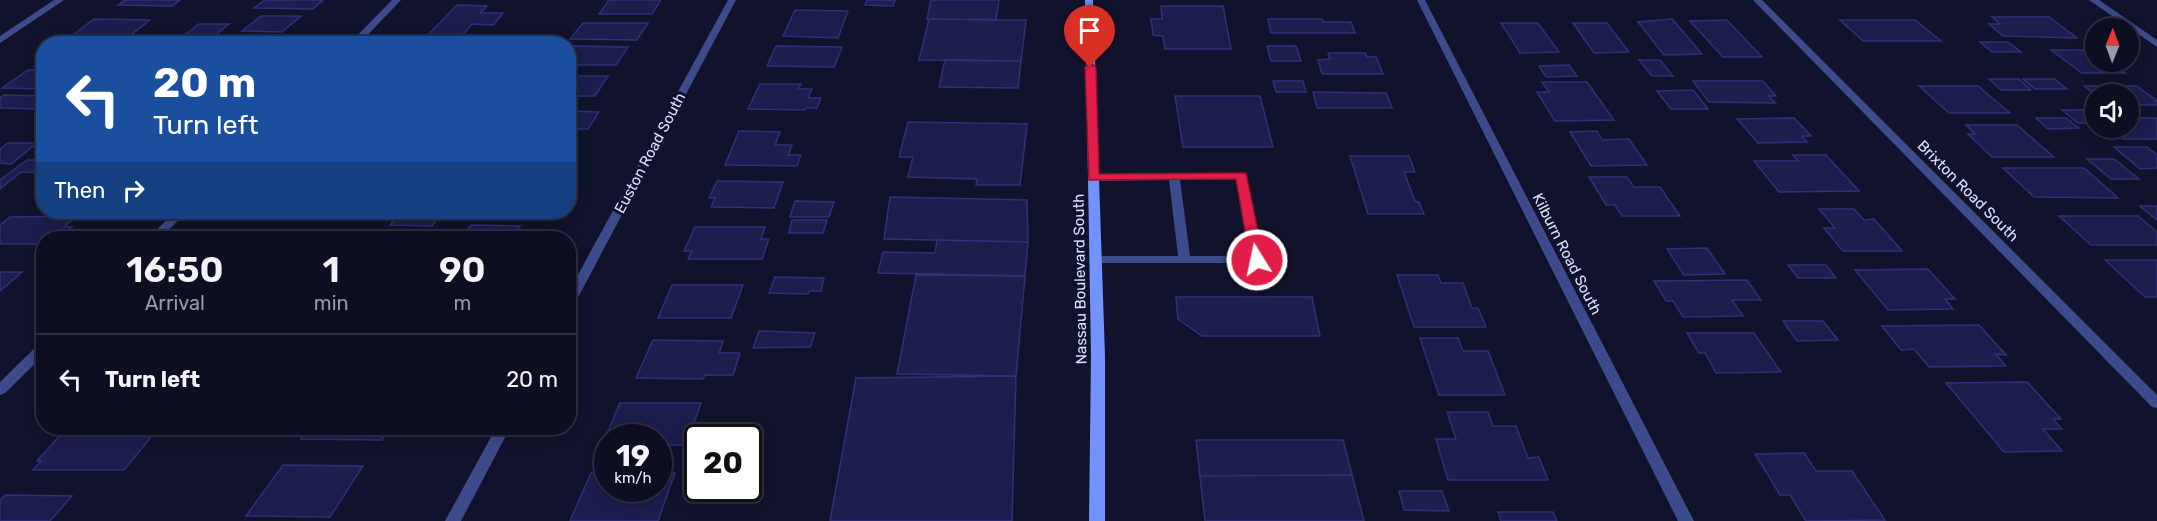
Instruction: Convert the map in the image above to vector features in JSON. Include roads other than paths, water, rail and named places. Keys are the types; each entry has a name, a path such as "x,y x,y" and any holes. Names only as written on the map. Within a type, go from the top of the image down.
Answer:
{"main road":[{"name":"Nassau Boulevard South","path":"1089,0 1098,356 1097,521"}],"street":[{"path":"0,40 60,0"},
{"path":"360,36 397,0"},
{"name":"Euston Road South","path":"576,290 732,0"},
{"name":"Kilburn Road South","path":"1421,0 1686,521"},
{"name":"Brixton Road South","path":"1757,0 2157,403"},
{"path":"2092,0 2157,44"},
{"path":"1174,176 1184,260"},
{"path":"1093,178 1242,176 1257,260 1095,260"},
{"path":"161,231 174,219"},
{"path":"0,390 36,355"},
{"path":"453,521 499,435"}]}
